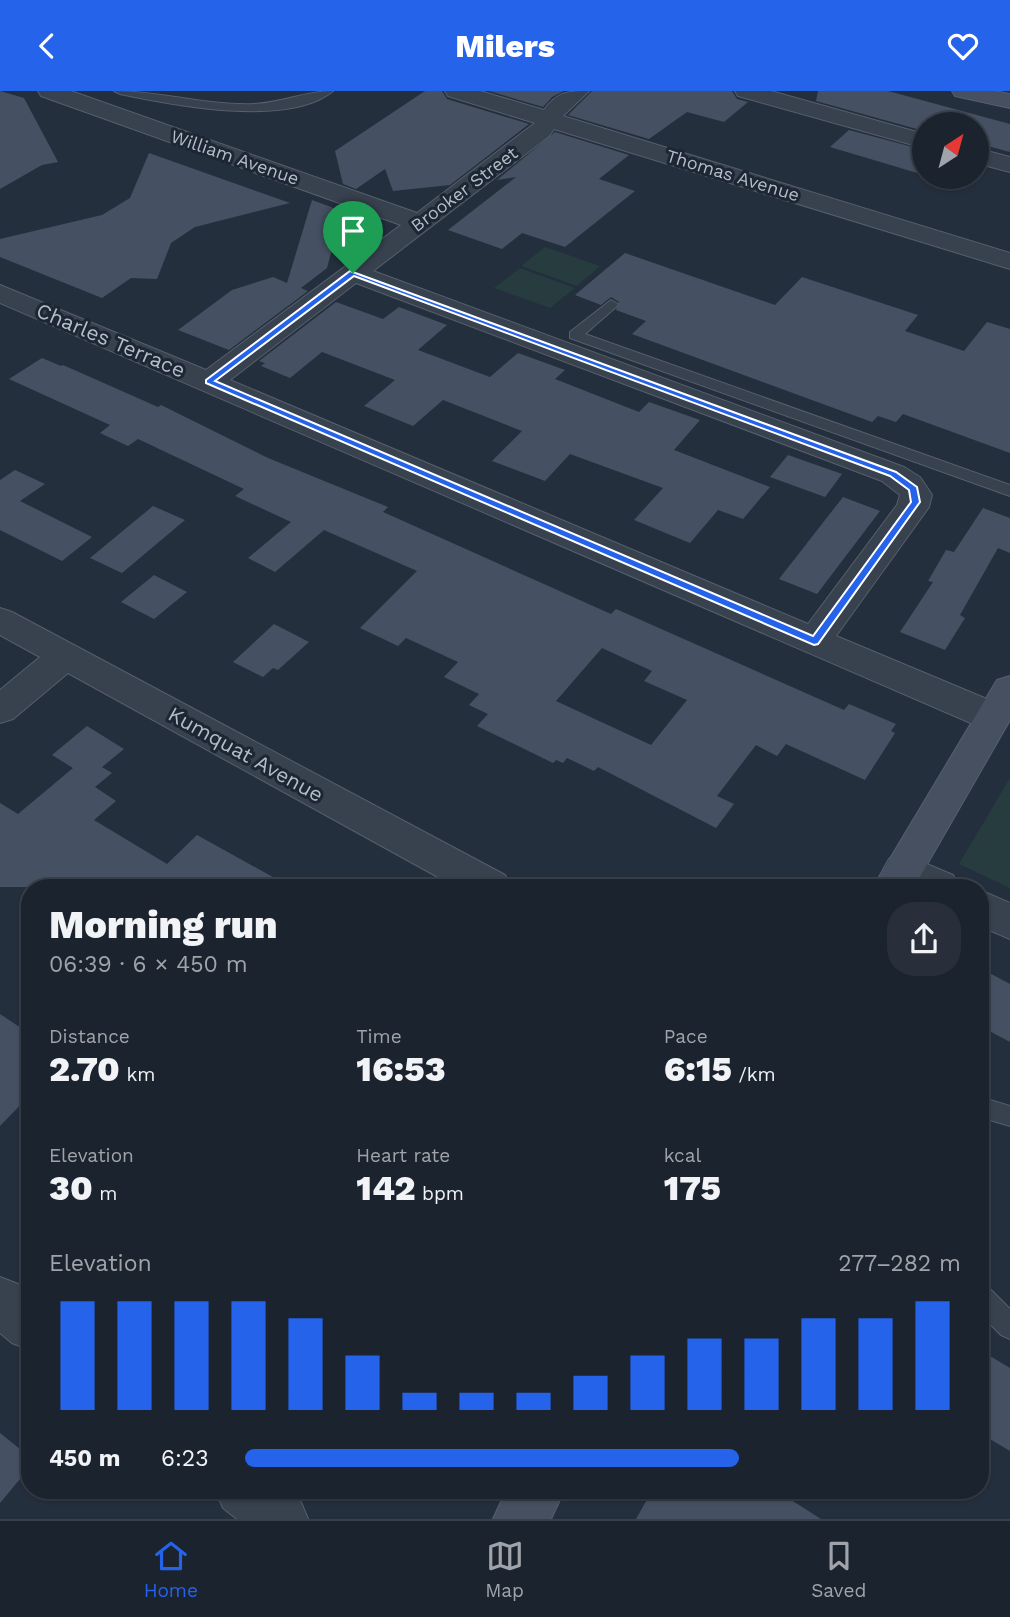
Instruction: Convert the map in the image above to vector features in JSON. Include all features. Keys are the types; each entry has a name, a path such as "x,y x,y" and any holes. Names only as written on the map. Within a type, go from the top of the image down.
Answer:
{"main road":[{"path":"963,91 1010,101"},
{"path":"898,879 1002,703"},
{"path":"520,1519 532,1499"}],"street":[{"name":"William Avenue","path":"49,91 421,223"},
{"name":"Thomas Avenue","path":"456,91 1010,261"},
{"name":"Brooker Street","path":"209,382 541,131 559,105 578,91"},
{"path":"746,91 912,138"},
{"path":"989,159 1010,165"},
{"path":"353,273 893,474 914,489 916,495 913,507 814,641"},
{"name":"Charles Terrace","path":"0,293 814,641 1002,703"},
{"name":"Kumquat Avenue","path":"0,620 476,879"},
{"path":"0,710 65,656"},
{"path":"989,912 1010,922"},
{"path":"0,1302 21,1318"},
{"path":"255,1499 281,1519"}],"lane":[{"path":"121,91 168,100 256,106 288,103 327,91"},
{"path":"611,304 575,335 1010,491"},
{"path":"989,1110 1010,1116"},
{"path":"989,1306 1010,1326"}],"green space":[{"path":"545,247 600,266 577,286 521,266"},
{"path":"520,268 575,288 550,308 494,288"},
{"path":"1010,778 1010,888 959,864"}],"building":[{"path":"0,91 24,98 58,162 42,165 0,189"},
{"path":"425,91 442,91 447,99 529,124 450,185 393,191 385,169 356,189 343,184 335,151"},
{"path":"489,91 564,91 552,97 543,107"},
{"path":"592,91 732,91 737,99 748,102 724,122 687,112 649,139 568,115"},
{"path":"818,91 888,91 966,112 912,112 912,128 816,101"},
{"path":"989,118 1010,124 1010,152 989,146"},
{"path":"849,130 912,147 912,171 830,147"},
{"path":"555,132 629,155 599,179 635,191 565,247 522,233 502,249 448,230 516,177 497,180"},
{"path":"149,153 290,203 195,227 171,243 157,279 131,278 102,298 0,257 0,239 102,215 130,198"},
{"path":"312,200 342,211 327,268 301,288 308,291 229,350 178,330 232,290 273,277 287,283"},
{"path":"625,253 775,305 802,277 918,315 905,331 964,351 987,322 1010,329 1010,453 903,414 896,422 878,416 872,422 632,334 646,321 616,310 619,302 611,297 601,305 575,295"},
{"path":"336,302 383,319 399,307 447,325 418,350 490,377 518,353 565,370 555,379 639,412 649,402 700,420 674,450 770,487 743,519 718,510 690,543 634,520 663,488 570,454 545,481 492,461 522,431 443,400 413,426 364,406 395,380 322,352 290,378 261,366 265,363 259,361"},
{"path":"42,358 63,365 158,407 161,405 268,458 388,507 383,512 611,614 616,609 844,710 849,704 896,724 891,731 895,733 865,780 786,744 777,756 756,745 717,796 734,804 716,828 598,767 594,771 567,758 563,763 556,760 553,763 477,726 488,714 469,705 479,694 444,677 458,662 406,638 398,646 360,628 417,571 324,530 275,572 248,558 291,522 235,496 244,489 138,439 128,446 100,433 110,425 9,379","holes":["602,648 652,671 644,681 687,700 651,745 556,701"]},
{"path":"788,455 842,474 825,497 770,477"},
{"path":"15,470 45,484 20,501 92,537 62,561 0,530 0,480"},
{"path":"843,497 880,511 817,594 779,579"},
{"path":"153,506 185,520 122,573 90,558"},
{"path":"983,508 1010,518 1010,553 998,548 960,615 965,618 945,650 900,632 933,582 928,581 946,550 954,552"},
{"path":"154,575 187,592 154,619 121,602"},
{"path":"274,624 309,642 278,670 273,668 263,677 233,662"},
{"path":"87,726 124,749 102,767 112,773 95,787 116,801 94,820 167,864 197,835 277,879 21,879 21,887 0,887 0,803 18,814 73,768 52,755"},
{"path":"989,973 1010,984 1010,1042 989,1031"},
{"path":"0,1014 21,1028 21,1104 0,1126"},
{"path":"989,1355 1010,1368 1010,1451 989,1438"},
{"path":"0,1433 21,1450 21,1478 0,1503"},
{"path":"647,1499 790,1499 821,1519 636,1519"}],"route":[{"path":"353,273 893,474 914,489 916,502 814,641 209,382 353,273"}]}
